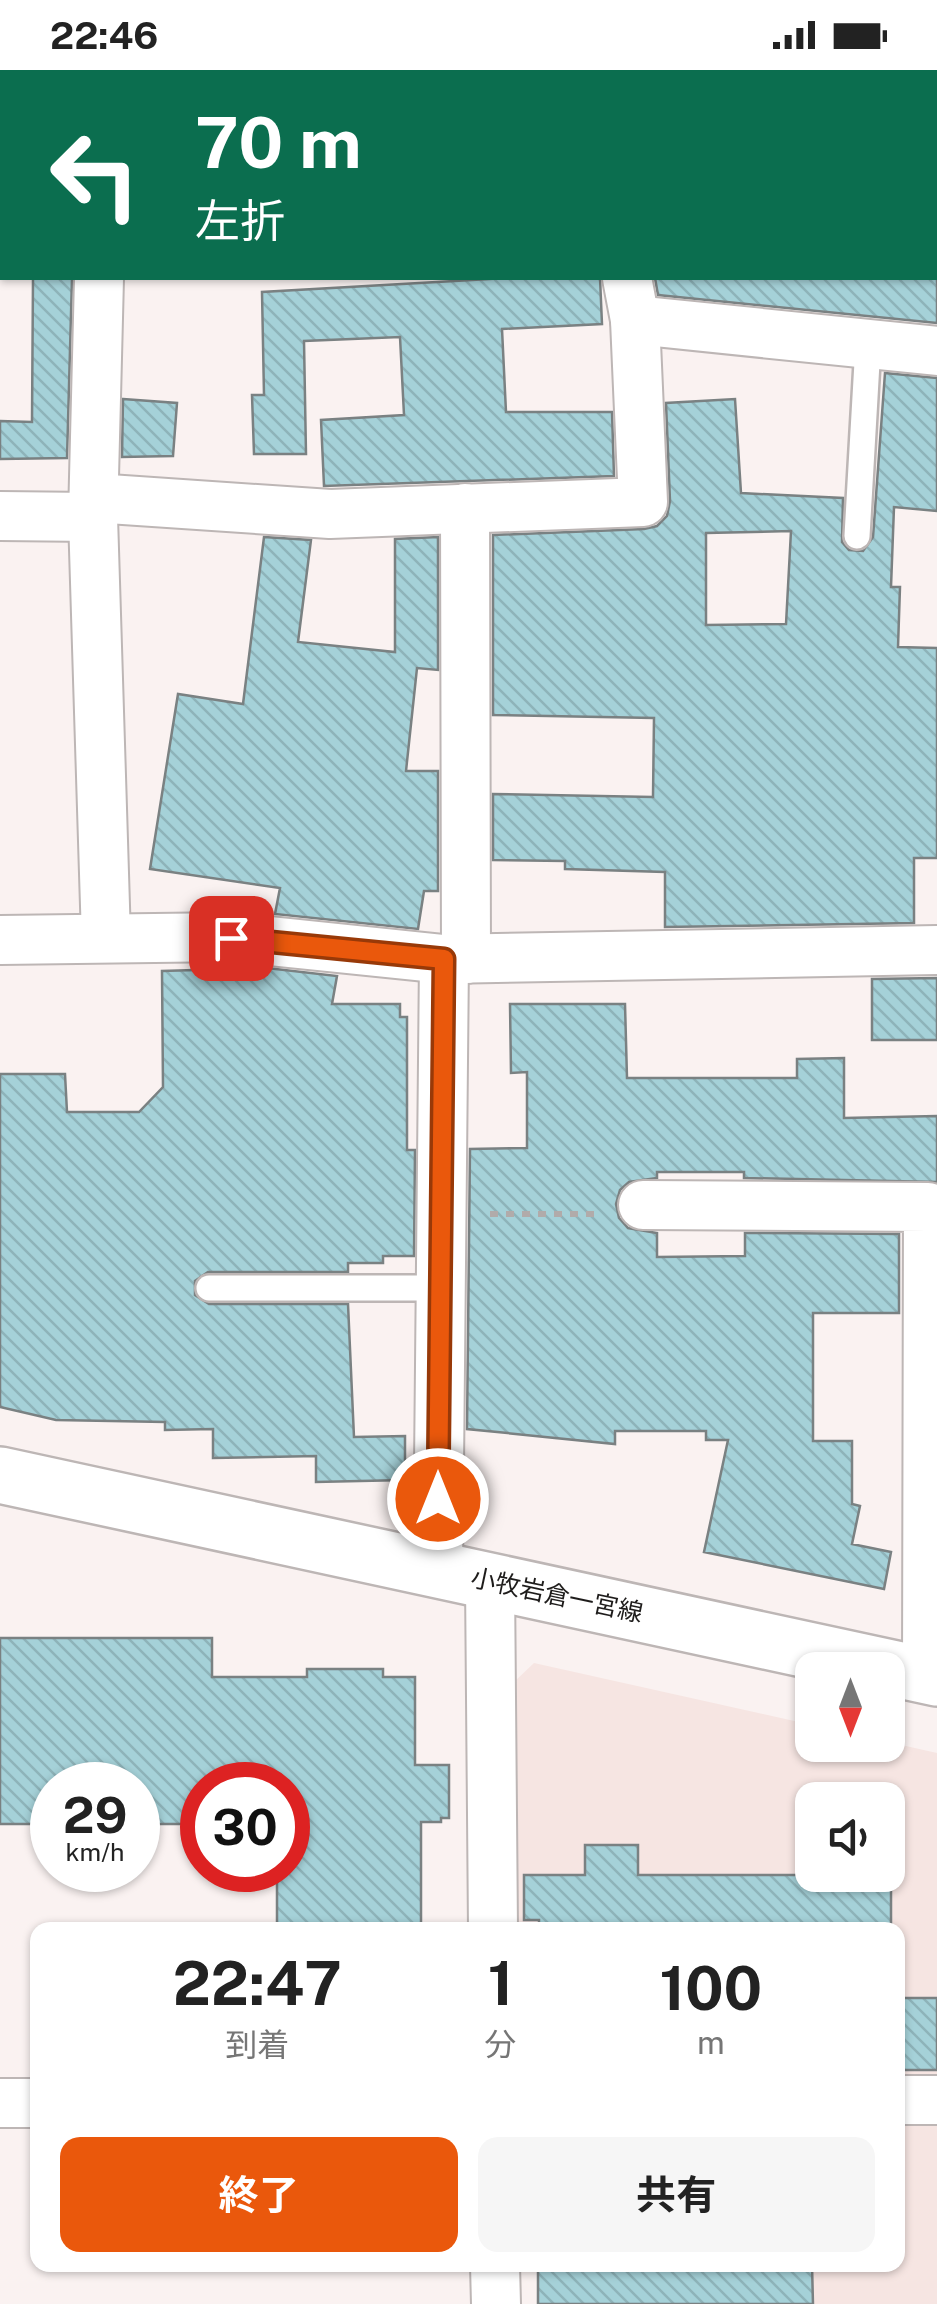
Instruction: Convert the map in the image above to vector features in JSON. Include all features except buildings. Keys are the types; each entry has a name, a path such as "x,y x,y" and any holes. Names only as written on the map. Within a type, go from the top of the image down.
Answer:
{"main road":[{"name":"小牧岩倉一宮線","path":"0,1475 932,1677"}],"street":[{"path":"99,280 93,508 106,938"},
{"path":"0,516 93,508 330,514 642,502 631,299 868,345 937,350"},
{"path":"438,1570 439,1214 455,959 465,508"},
{"path":"0,940 231,938 455,959 937,950"},
{"path":"642,1205 933,1207 932,1677"},
{"path":"490,1581 493,1922"},
{"path":"905,2100 937,2100"},
{"path":"0,2103 30,2103"},
{"path":"496,2272 496,2304"}],"lane":[{"path":"857,536 868,345"},
{"path":"209,1288 439,1288"}],"path":[{"path":"439,1214 628,1214 642,1205"}],"shaded area":[{"path":"534,1663 795,1721 795,1762 905,1762 905,1746 937,1753 937,2077 905,2077 905,1922 514,1922 514,1682"},
{"path":"905,2125 937,2125 937,2304 639,2304 639,2272 905,2272"}],"route":[{"path":"231,938 444,959 438,1499"}]}
